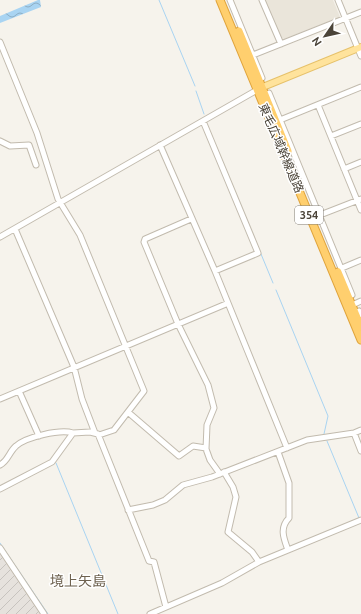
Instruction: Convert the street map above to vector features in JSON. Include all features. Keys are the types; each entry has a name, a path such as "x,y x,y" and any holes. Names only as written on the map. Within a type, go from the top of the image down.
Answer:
{"highway":[{"name":"東毛広域幹線道路","path":"220,0 284,141 331,250 361,340"},
{"name":"東毛広域幹線道路","path":"225,0 260,89 350,306 361,327"}],"main road":[{"path":"260,89 359,47"}],"street":[{"path":"230,0 262,78"},
{"path":"262,0 281,44"},
{"path":"338,0 359,47 361,56"},
{"path":"234,20 235,10"},
{"path":"253,55 361,12"},
{"path":"0,42 43,149 60,203 80,235 144,391 112,432 39,436 17,446 6,461 0,465"},
{"path":"280,120 361,87"},
{"path":"0,237 260,89"},
{"path":"269,93 320,215 331,250 342,268 352,295"},
{"path":"318,105 344,169 359,200 361,210"},
{"path":"203,121 258,253 215,271"},
{"path":"331,136 361,124"},
{"path":"0,141 10,146 27,144 36,165"},
{"path":"284,141 292,148"},
{"path":"160,145 215,271 226,304 287,448"},
{"path":"32,153 43,149"},
{"path":"344,169 361,162"},
{"path":"320,215 359,200"},
{"path":"191,219 144,240 178,324 204,376 214,404 214,410 207,428 206,448 210,460 233,487 236,497 228,532 252,552 258,562"},
{"path":"15,229 74,368 82,399 149,561 154,562 166,607"},
{"path":"342,268 361,260"},
{"path":"350,306 361,301"},
{"path":"0,399 226,304"},
{"path":"19,391 39,436"},
{"path":"129,412 179,456 193,446 206,448"},
{"path":"128,510 157,504 183,485 222,473 307,440 354,433 361,430"},
{"path":"0,489 52,462 73,433"},
{"path":"354,433 361,451"},
{"path":"278,452 289,487 289,518 285,521 282,533 288,550"},
{"path":"150,614 222,583 258,562 361,520"},
{"path":"0,548 44,614"}],"shaded area":[{"path":"265,0 333,0 340,17 284,39 280,37"},
{"path":"0,552 41,614 0,614"}],"water":[{"path":"40,0 41,7 0,23 0,16"}],"waterway":[{"path":"159,0 195,86"},
{"path":"196,91 204,114"},
{"path":"261,254 273,283"},
{"path":"276,290 328,416 324,434"},
{"path":"327,441 359,518"},
{"path":"56,463 118,614"},
{"path":"0,543 48,614"}],"district":[{"name":"境上矢島","path":"78,581"}]}
